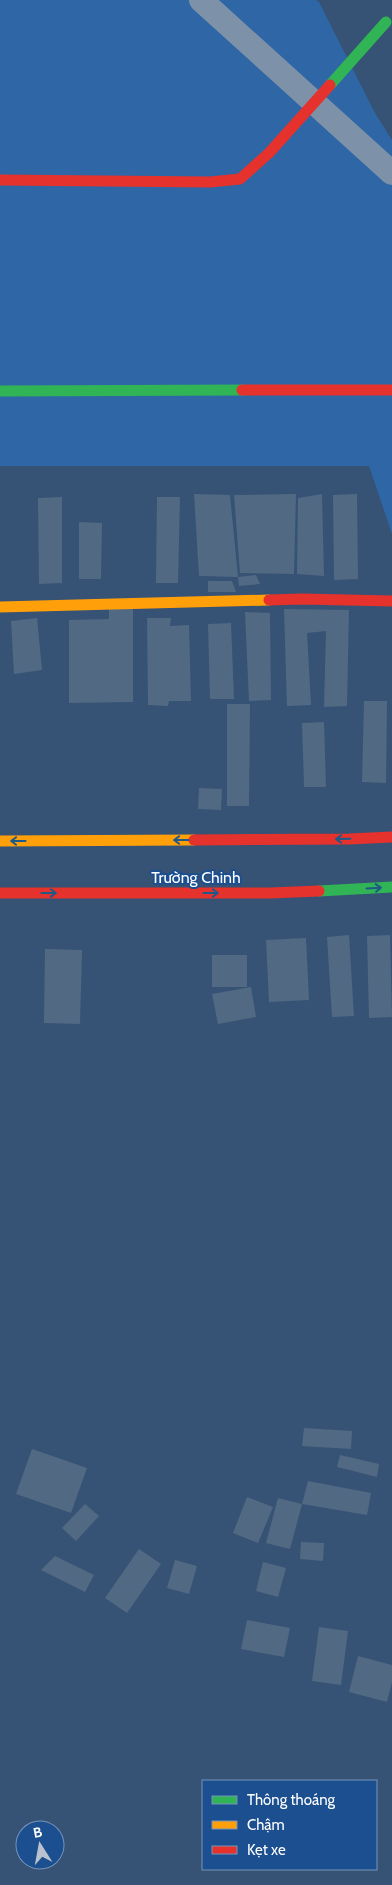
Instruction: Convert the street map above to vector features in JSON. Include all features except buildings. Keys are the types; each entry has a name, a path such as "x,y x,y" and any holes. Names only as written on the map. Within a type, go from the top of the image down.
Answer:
{"street":[{"path":"202,0 392,173"},
{"path":"0,180 210,182 240,179 269,153 386,22"},
{"path":"0,391 392,390"},
{"path":"0,607 206,603 292,599 392,601"},
{"path":"0,841 349,839 392,837"},
{"name":"Trường Chinh","path":"0,893 270,893 392,888"}],"shaded area":[{"path":"0,0 316,0 319,2 375,113 392,140 392,534 369,466 0,466"}],"traffic: fast":[{"path":"330,85 386,22"},
{"path":"0,391 242,390"},
{"path":"319,891 392,887"}],"traffic: slow":[{"path":"0,607 269,600"},
{"path":"0,841 194,840"}],"traffic: jam":[{"path":"0,180 210,182 240,179 269,153 330,85"},
{"path":"242,390 392,390"},
{"path":"269,600 392,601"},
{"path":"194,840 392,837"},
{"path":"0,893 270,893 319,891"}]}
